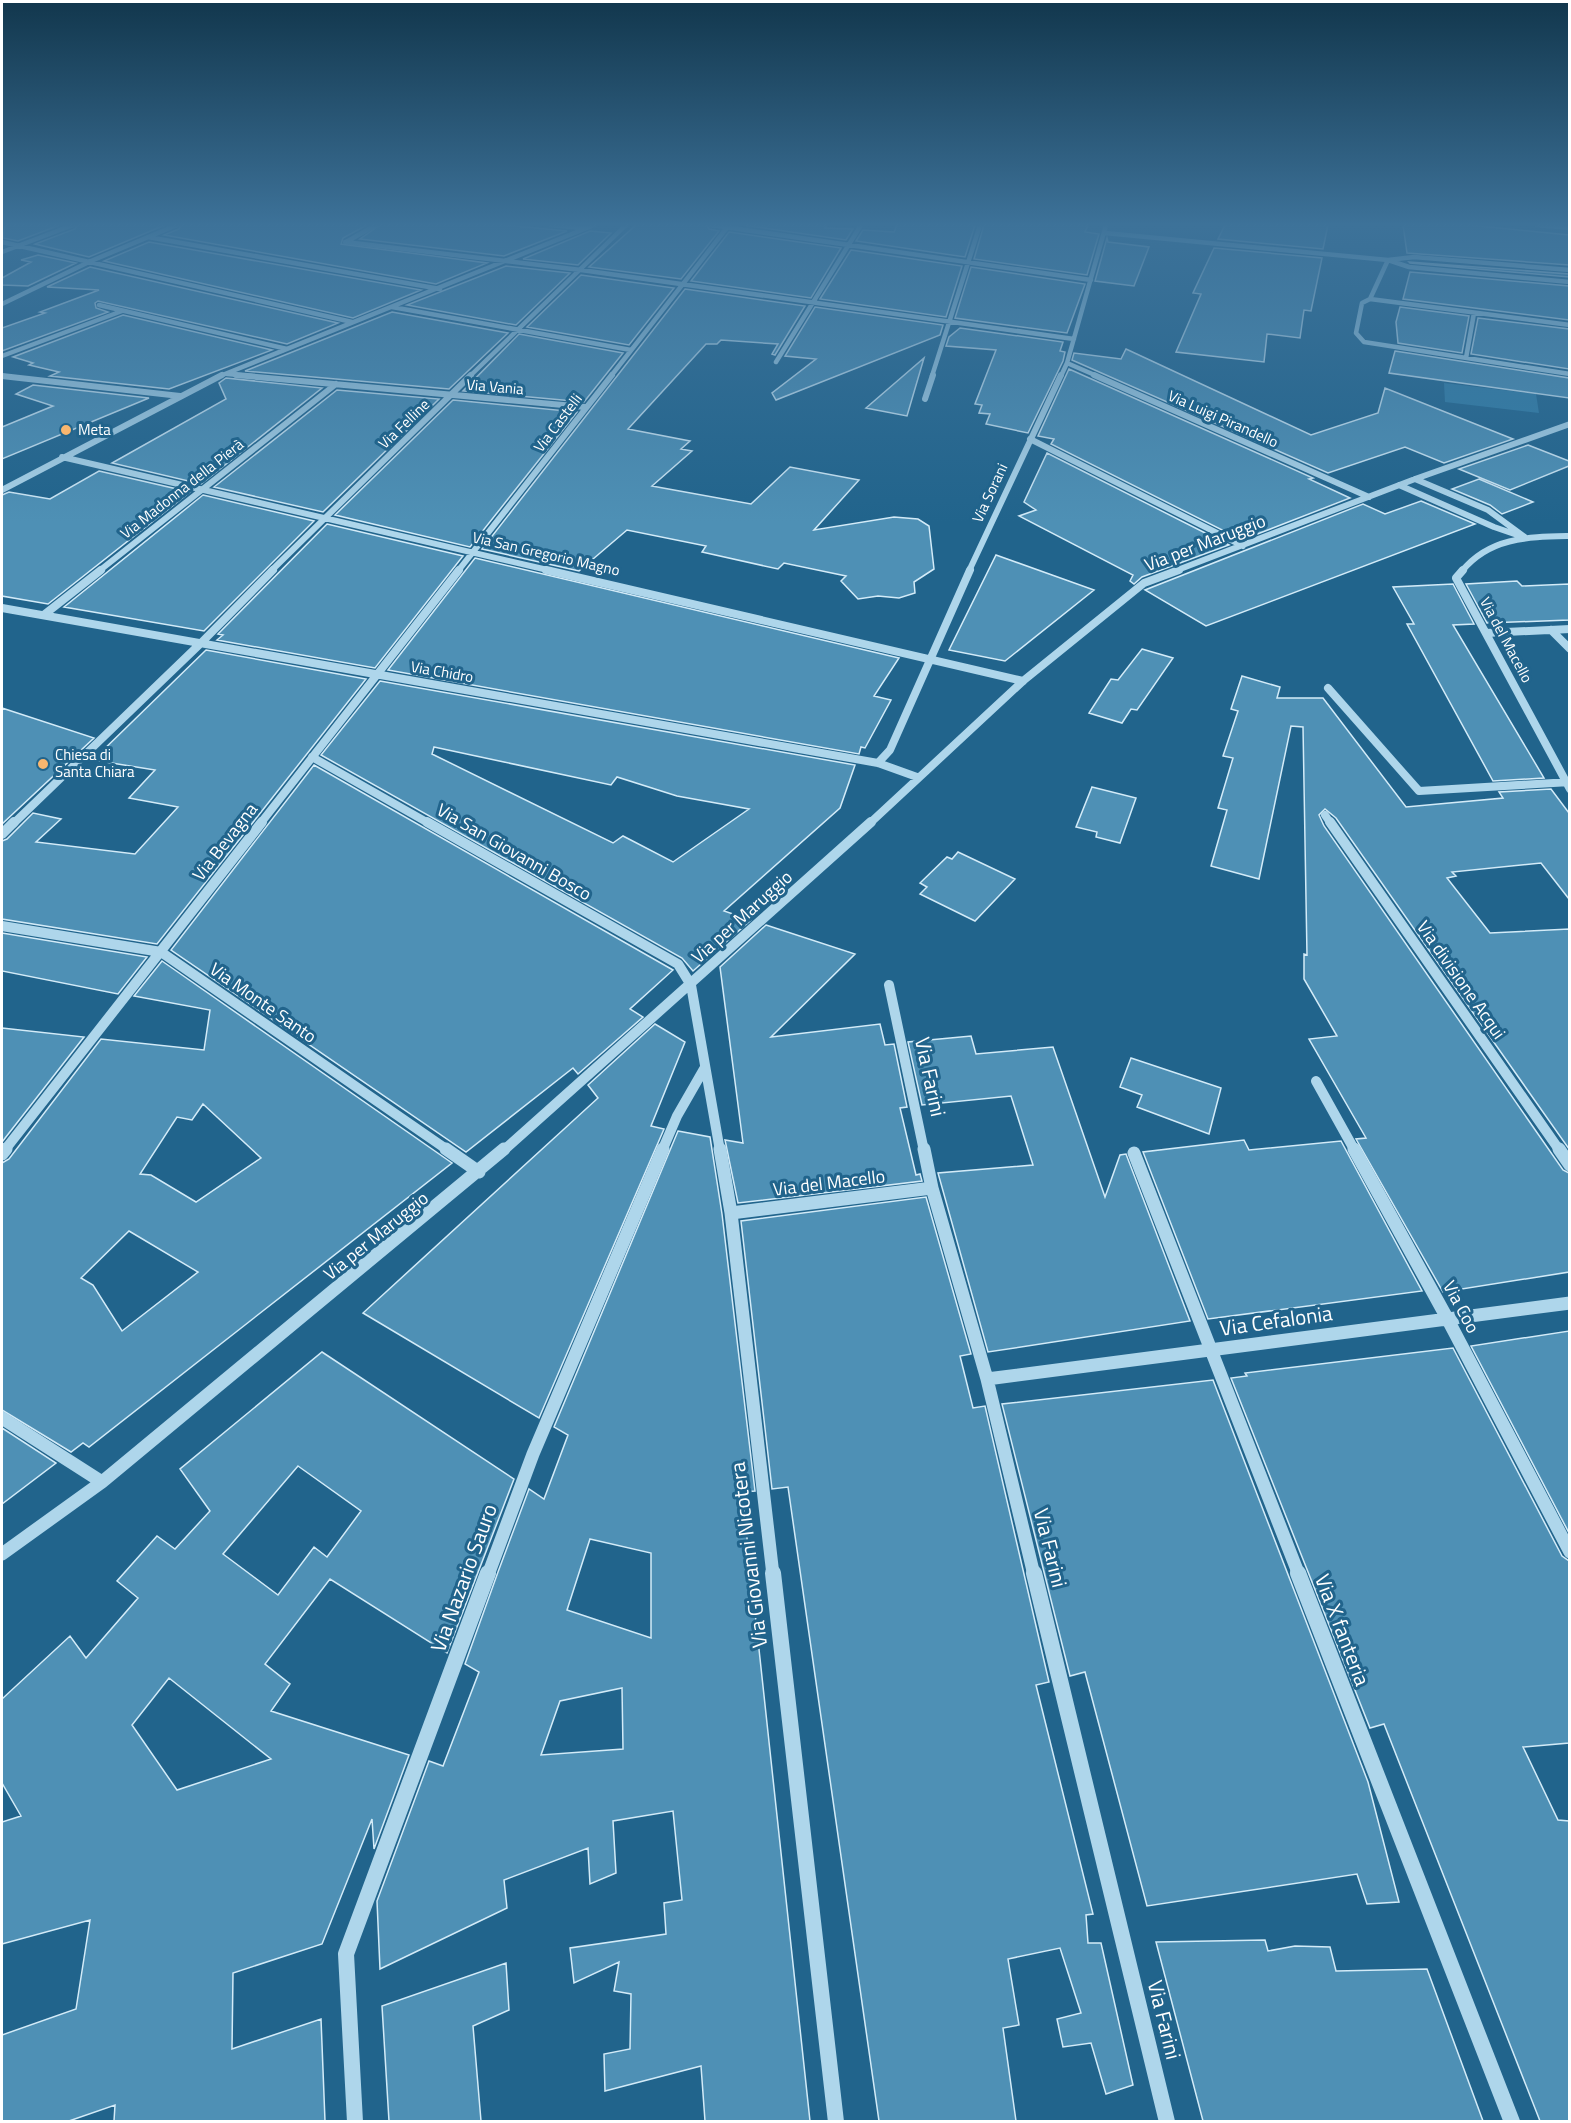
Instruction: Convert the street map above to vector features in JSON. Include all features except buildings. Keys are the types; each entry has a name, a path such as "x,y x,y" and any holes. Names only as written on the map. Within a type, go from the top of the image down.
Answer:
{"street":[{"path":"2,356 86,324"},
{"path":"182,324 286,349"},
{"path":"2,490 224,374 348,324"},
{"path":"486,324 631,350"},
{"name":"Via Felline","path":"2,834 202,642 324,517 524,324"},
{"name":"Via Castelli","path":"475,552 651,324"},
{"path":"776,362 799,324"},
{"path":"925,399 950,324"},
{"path":"966,324 1074,339"},
{"name":"Via Sorani","path":"878,763 890,750 929,657 1066,363 1078,324"},
{"path":"1358,324 1356,333 1364,342 1569,374"},
{"path":"1467,358 1472,324"},
{"name":"Via Luigi Pirandello","path":"1066,363 1369,496"},
{"name":"Via Vania","path":"224,374 585,407"},
{"path":"2,376 181,396"},
{"name":"Via Madonna della Pierà","path":"45,614 336,384"},
{"name":"Via per Maruggio","path":"2,1554 102,1482 479,1172 817,872 1023,681 1144,584 1369,496 1569,424"},
{"path":"1030,439 1243,546"},
{"name":"Via San Gregorio Magno","path":"62,457 929,657 1023,681"},
{"path":"2,479 12,484"},
{"path":"1415,479 1483,507 1509,522 1526,538"},
{"path":"1399,485 1494,527 1526,538 1569,536"},
{"name":"Via del Macello","path":"1526,538 1498,544 1478,554 1456,578 1568,785"},
{"name":"Via Bevagna","path":"2,1154 475,552"},
{"name":"Via Chidro","path":"2,608 878,763 917,777"},
{"path":"1486,633 1569,629"},
{"path":"1551,630 1569,649"},
{"path":"1328,688 1419,791 1568,785"},
{"name":"Via San Giovanni Bosco","path":"312,757 678,964 691,985"},
{"name":"Via divisione Acqui","path":"1325,815 1569,1165"},
{"name":"Via Monte Santo","path":"2,926 161,952 479,1172"},
{"name":"Via Giovanni Nicotera","path":"691,985 731,1212 836,2121"},
{"name":"Via Farini","path":"890,985 932,1188 987,1379 1167,2121"},
{"name":"Via Nazario Sauro","path":"355,2121 346,1954 533,1454 676,1116 704,1069"},
{"name":"Via Coo","path":"1316,1081 1447,1318 1569,1552"},
{"name":"Via X fanteria","path":"1134,1153 1512,2121"},
{"name":"Via del Macello","path":"731,1212 932,1188"},
{"name":"Via Cefalonia","path":"987,1379 1569,1303"},
{"path":"2,1418 102,1482"}],"shaded area":[{"path":"1444,383 1536,394 1539,413 1445,402"}],"place":[{"name":"Meta","path":"66,430"},
{"name":"Chiesa di Santa Chiara","path":"43,764"}]}
